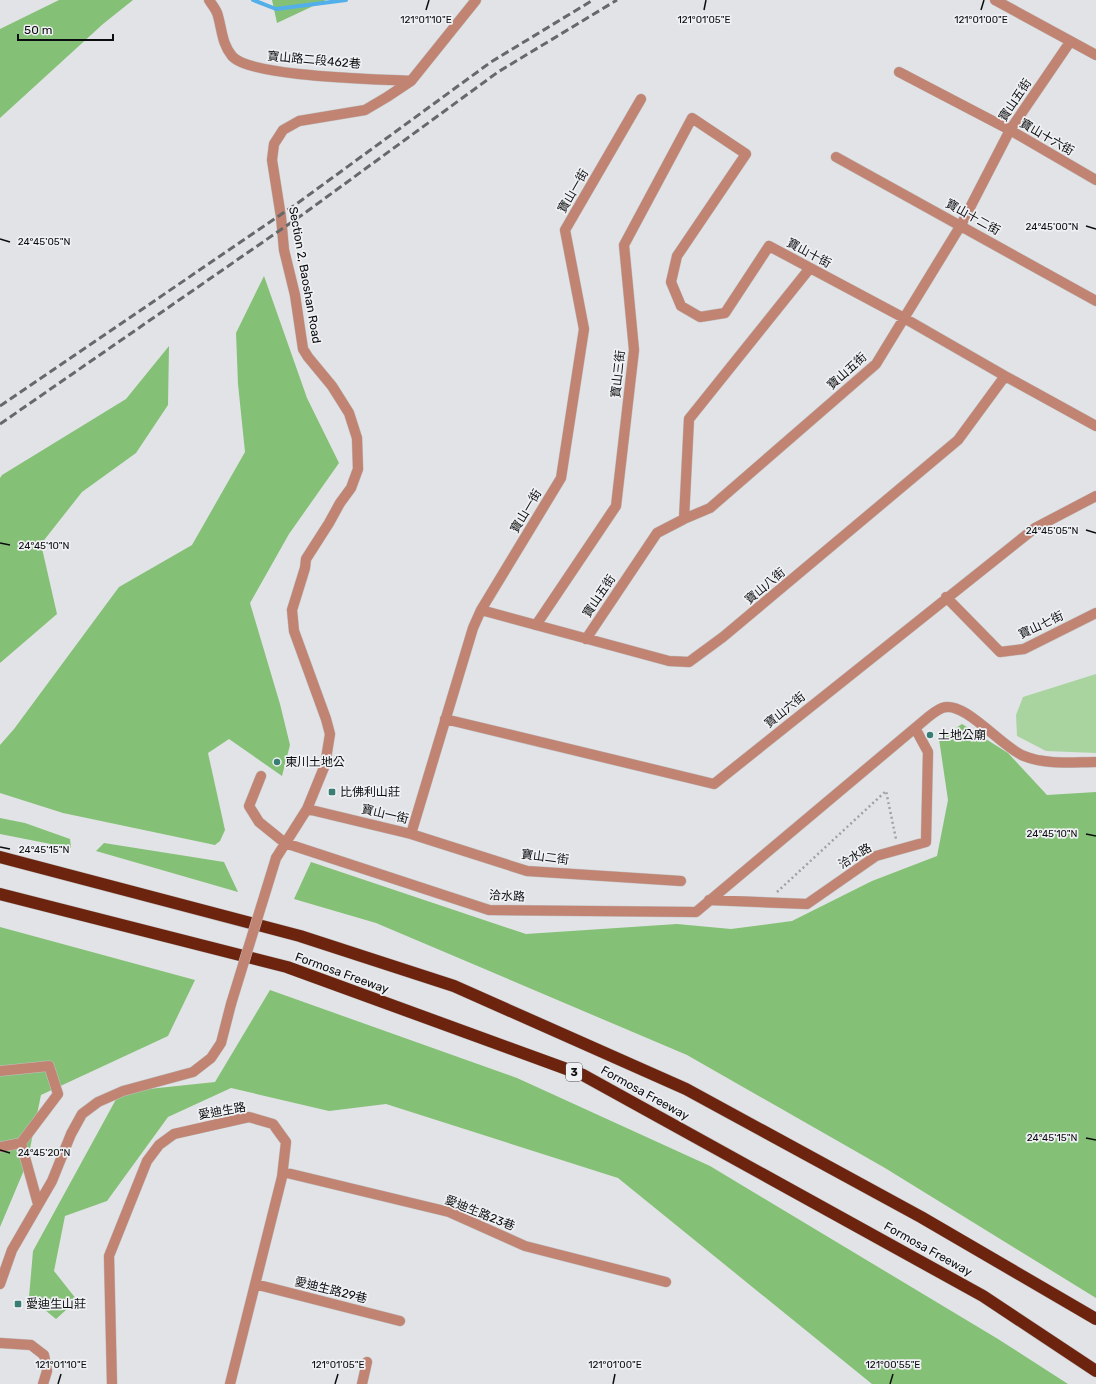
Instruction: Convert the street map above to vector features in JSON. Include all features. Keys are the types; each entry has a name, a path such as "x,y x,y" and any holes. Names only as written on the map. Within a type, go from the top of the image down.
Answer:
{"highway":[{"name":"Formosa Freeway","path":"0,857 300,936 454,986 686,1089 921,1217 1096,1318"},
{"name":"Formosa Freeway","path":"0,894 287,968 583,1075 983,1296 1096,1371"}],"street":[{"name":"寶山路二段462巷","path":"209,0 218,14 224,42 232,57 243,63 282,73 411,81"},
{"name":"Section 2, Baoshan Road","path":"38,1204 52,1181 71,1134 82,1114 98,1102 123,1091 193,1072 211,1058 221,1043 231,1004 276,858 307,809 325,765 330,734 294,631 292,610 305,568 306,559 340,503 351,488 358,469 357,438 349,414 332,386 303,349 295,295 284,250 281,217 272,160 274,144 283,130 300,121 365,110 411,81 476,0"},
{"path":"996,0 1096,55"},
{"name":"寶山五街","path":"586,639 657,533 710,508 876,364 961,225 1010,130 1070,42"},
{"name":"寶山十六街","path":"899,72 1010,130 1096,180"},
{"name":"寶山一街","path":"307,809 411,834 472,628 481,610 561,478 584,329 565,230 641,99"},
{"name":"寶山十街","path":"692,118 746,154 676,256 671,282 681,306 700,317 725,313 769,246 904,318 1096,426"},
{"name":"寶山三街","path":"536,625 616,506 634,350 624,244 692,118"},
{"name":"寶山十二街","path":"836,156 1096,301"},
{"path":"684,519 689,419 810,268"},
{"name":"寶山八街","path":"481,610 668,661 689,662 723,637 958,440 1005,376"},
{"name":"寶山六街","path":"445,719 714,784 1034,528 1096,496"},
{"name":"寶山七街","path":"946,597 1000,652 1024,649 1096,613"},
{"name":"洽水路","path":"285,843 489,910 696,912 915,728 942,708 950,706 969,714 992,734 1022,756 1044,762 1096,762"},
{"name":"洽水路","path":"709,900 807,904 876,856 926,842 928,752 915,728"},
{"path":"261,776 249,806 259,822 285,843"},
{"name":"寶山二街","path":"411,834 527,871 681,881"},
{"path":"0,1071 49,1066 58,1094 21,1143 0,1147"},
{"name":"愛迪生路","path":"112,1384 109,1256 147,1161 159,1145 174,1134 249,1117 273,1124 286,1142 283,1172 230,1384"},
{"path":"0,1284 12,1250 38,1204 21,1143"},
{"name":"愛迪生路23巷","path":"283,1172 449,1212 525,1246 666,1282"},
{"name":"愛迪生路29巷","path":"255,1284 400,1321"},
{"path":"0,1343 31,1345 44,1355 47,1371 43,1384"},
{"path":"362,1384 368,1362"}],"path":[{"path":"766,902 886,791 898,850"}],"green space":[{"path":"59,0 133,0 103,24 0,118 0,29"},
{"path":"272,0 326,0 277,23"},
{"path":"264,276 307,398 339,463 289,534 250,603 280,704 290,745 282,776 229,739 208,753 225,830 220,841 215,845 63,813 0,793 0,745 14,729 119,587 192,545 245,452 238,384 236,333"},
{"path":"169,346 168,405 136,453 82,492 41,544 57,614 0,663 0,478 2,475 126,399"},
{"path":"1096,674 1096,753 1046,751 1017,736 1016,715 1023,697"},
{"path":"962,724 1008,753 1047,795 1096,792 1096,1298 885,1168 687,1055 376,923 294,899 311,862 526,934 677,924 731,929 792,921 872,881 937,856 948,800 939,739"},
{"path":"0,818 25,823 70,839 71,848 0,834"},
{"path":"104,843 224,862 238,892 96,851"},
{"path":"0,927 195,980 168,1036 41,1095 27,1163 0,1227"},
{"path":"270,990 517,1078 710,1166 998,1339 1068,1384 872,1384 618,1178 386,1104 329,1111 231,1088 168,1117 107,1201 65,1216 54,1271 77,1300 56,1319 29,1297 33,1251 120,1092 215,1082"}],"waterway":[{"path":"253,0 276,9 346,0"}],"railway":[{"path":"0,406 295,205 491,62 593,0"},
{"path":"0,424 302,215 498,72 617,0"}],"place":[{"name":"土地公廟","path":"930,735"},
{"name":"東川土地公","path":"277,762"},
{"name":"比佛利山莊","path":"332,792"},
{"name":"愛迪生山莊","path":"18,1304"}]}
